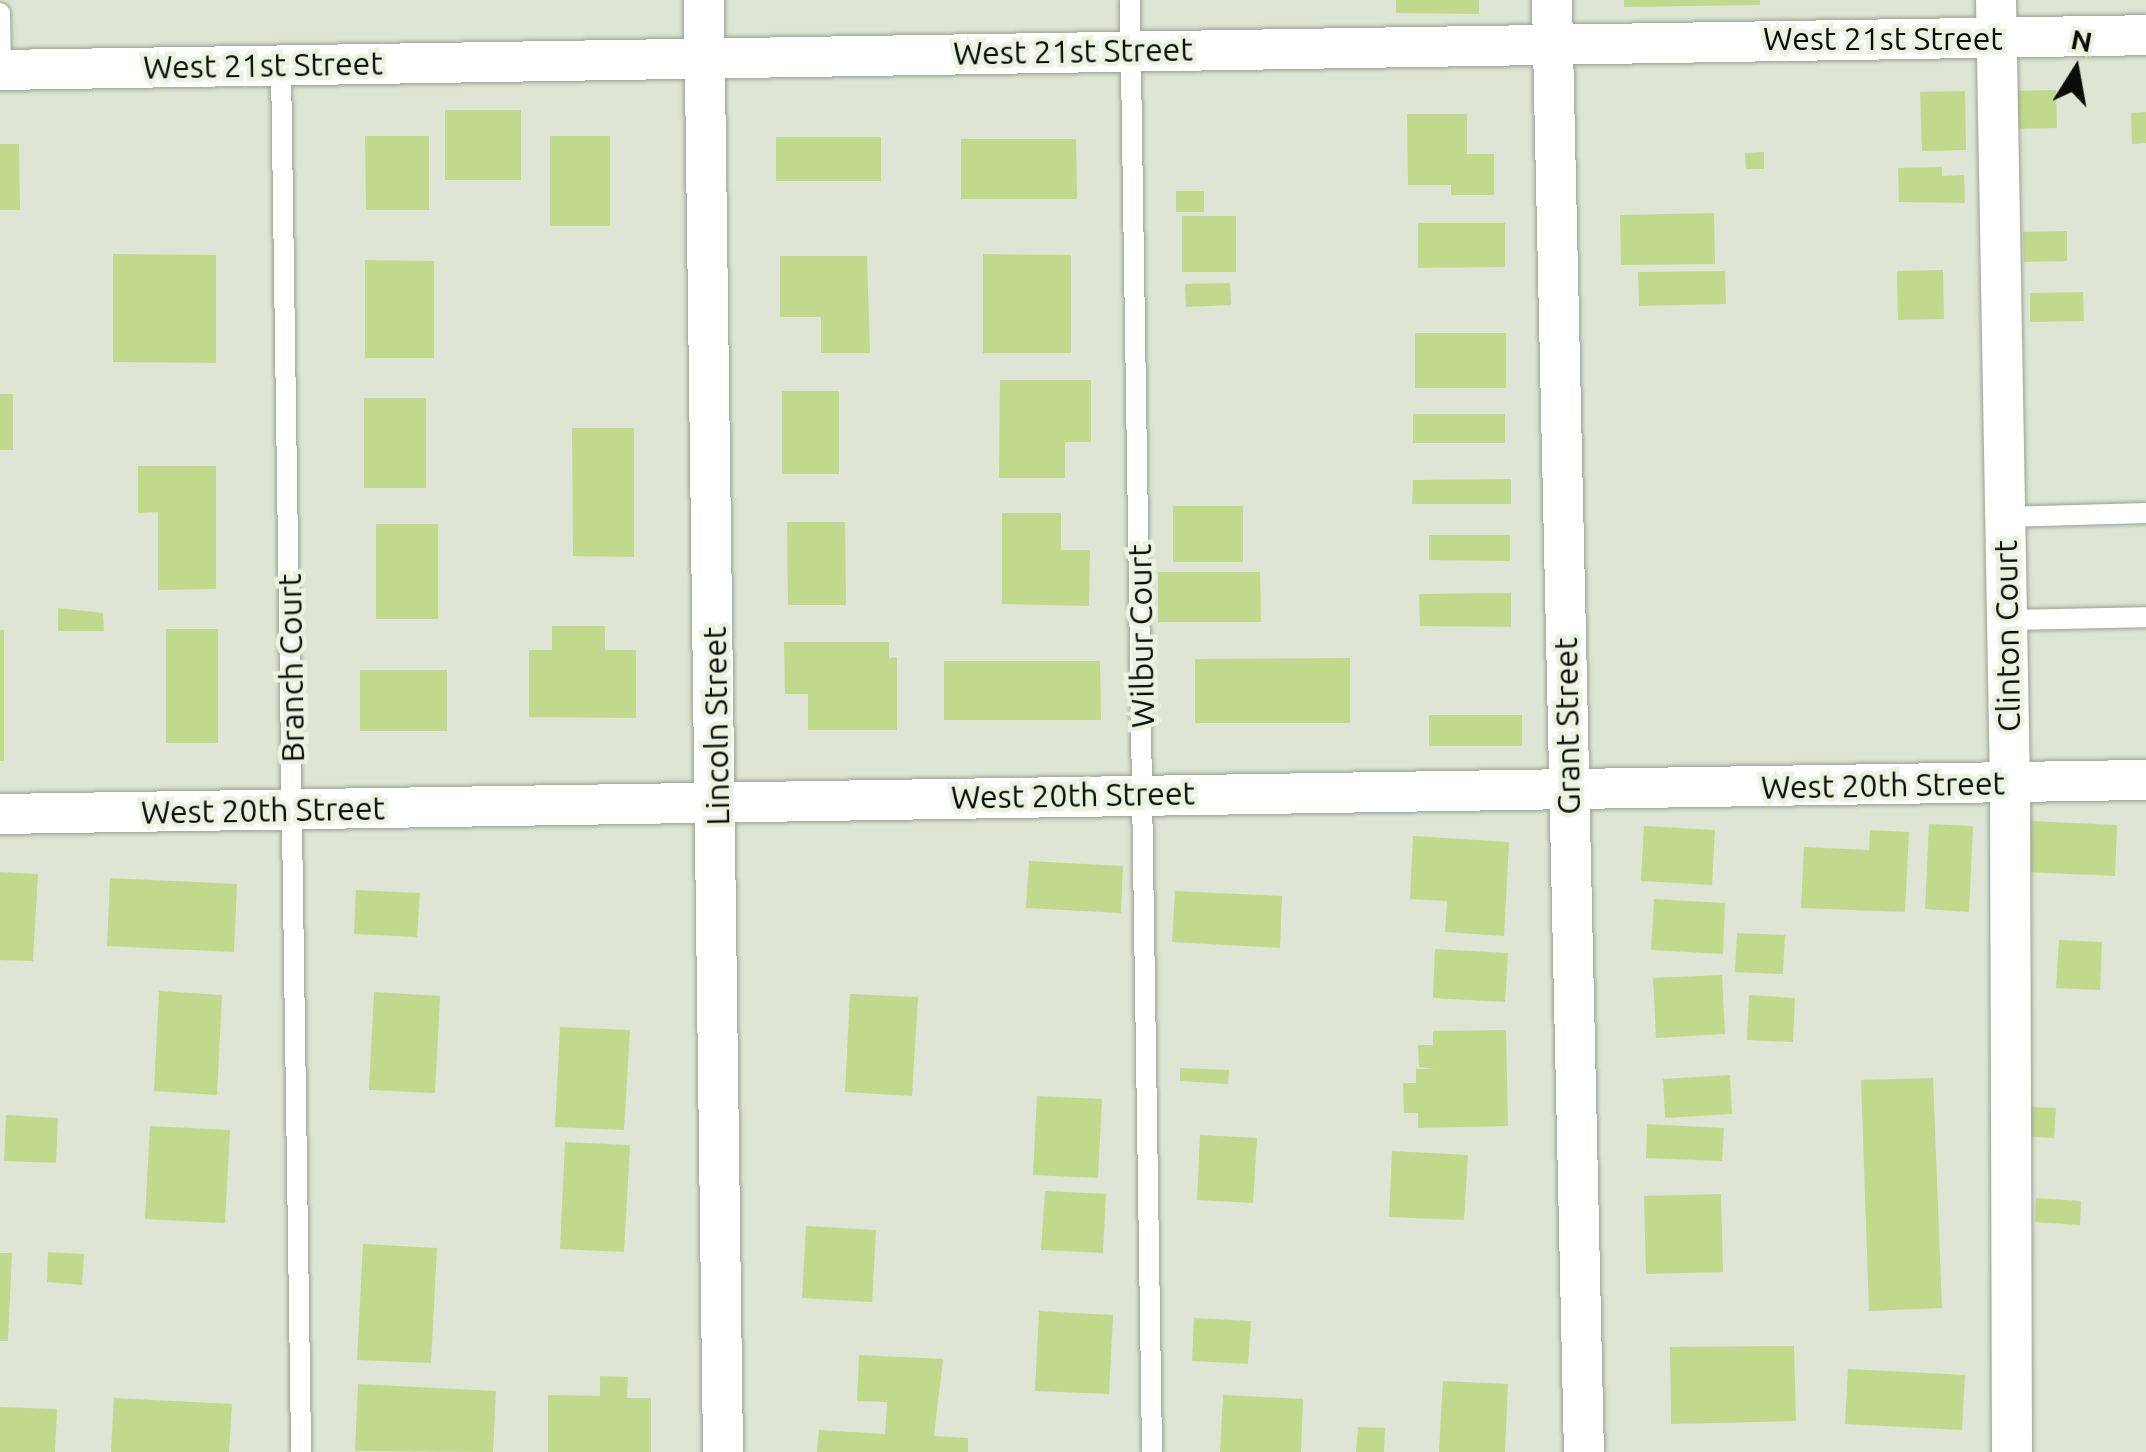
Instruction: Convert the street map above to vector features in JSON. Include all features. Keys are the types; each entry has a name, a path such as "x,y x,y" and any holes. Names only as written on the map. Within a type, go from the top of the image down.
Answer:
{"street":[{"name":"Lincoln Street","path":"704,0 718,803 723,1452"},
{"name":"Grant Street","path":"1552,0 1584,1452"},
{"name":"West 21st Street","path":"0,70 1131,51 1553,40 1996,19 2146,35"},
{"name":"Clinton Court","path":"1996,19 2010,782 2012,1452"},
{"name":"West 20th Street","path":"0,814 2146,780"}],"lane":[{"name":"Wilbur Court","path":"1130,0 1152,1452"},
{"path":"0,12 0,70"},
{"name":"Branch Court","path":"280,65 301,1452"},
{"path":"2005,518 2146,513"},
{"path":"2007,620 2146,617"}],"building":[{"path":"1396,0 1479,0 1479,14 1396,13"},
{"path":"1624,0 1760,0 1760,5 1624,7"},
{"path":"2056,90 2057,128 2008,129 2007,91"},
{"path":"1965,91 1966,150 1922,151 1920,92"},
{"path":"445,110 521,110 521,180 445,180"},
{"path":"2146,112 2146,143 2132,144 2131,113"},
{"path":"1407,114 1467,114 1467,154 1494,154 1494,195 1451,195 1451,185 1408,185"},
{"path":"365,136 429,136 429,210 366,210"},
{"path":"550,136 610,136 610,226 550,226"},
{"path":"776,137 881,137 881,181 776,181"},
{"path":"961,139 1076,139 1077,199 961,199"},
{"path":"0,144 19,144 20,210 0,210"},
{"path":"1764,152 1764,169 1746,169 1745,153"},
{"path":"1942,167 1942,176 1964,175 1965,203 1899,202 1898,168"},
{"path":"1176,191 1204,191 1204,212 1176,212"},
{"path":"1714,213 1715,264 1621,265 1620,215"},
{"path":"1182,216 1236,216 1236,272 1182,272"},
{"path":"1418,223 1505,223 1505,267 1418,268"},
{"path":"2067,231 2067,261 2024,262 2023,232"},
{"path":"113,254 216,255 216,363 113,362"},
{"path":"983,254 1071,255 1071,353 983,353"},
{"path":"780,256 867,256 870,353 821,353 821,317 780,317"},
{"path":"365,260 434,261 434,358 365,358"},
{"path":"1943,270 1944,319 1898,320 1897,271"},
{"path":"1725,271 1726,304 1639,306 1638,272"},
{"path":"1230,283 1231,305 1186,307 1185,284"},
{"path":"2083,292 2084,321 2030,322 2030,293"},
{"path":"1415,333 1506,333 1506,388 1415,388"},
{"path":"1000,380 1091,380 1091,442 1065,442 1065,478 999,478"},
{"path":"782,391 839,391 839,474 782,474"},
{"path":"0,394 13,394 13,450 0,450"},
{"path":"364,398 426,398 426,488 364,488"},
{"path":"1413,414 1505,414 1505,443 1413,443"},
{"path":"572,428 634,428 634,557 573,556"},
{"path":"138,466 216,466 216,589 158,590 158,512 138,513"},
{"path":"1511,479 1511,504 1412,504 1413,480"},
{"path":"1173,506 1243,506 1243,562 1173,562"},
{"path":"1002,513 1061,513 1061,550 1090,550 1089,606 1002,604"},
{"path":"787,522 845,522 846,605 788,605"},
{"path":"376,524 438,524 438,619 376,619"},
{"path":"1429,535 1510,535 1510,561 1429,560"},
{"path":"1158,572 1260,572 1261,622 1158,622"},
{"path":"1511,593 1511,627 1420,626 1419,594"},
{"path":"58,608 103,613 104,631 58,631"},
{"path":"552,626 605,626 605,650 636,650 636,718 529,717 529,650 552,650"},
{"path":"166,629 218,629 218,743 166,743"},
{"path":"0,630 4,630 4,761 0,761"},
{"path":"784,642 889,642 889,658 897,657 897,730 808,730 808,694 785,694"},
{"path":"1350,658 1350,723 1195,723 1195,659"},
{"path":"944,661 1100,661 1101,720 944,720"},
{"path":"360,670 447,670 447,731 360,731"},
{"path":"1429,715 1522,715 1522,746 1429,746"},
{"path":"2030,821 2117,825 2115,876 2028,872"},
{"path":"1929,824 1973,826 1969,912 1925,909"},
{"path":"1644,826 1715,830 1712,885 1641,881"},
{"path":"1870,830 1909,832 1905,912 1801,908 1804,847 1869,850"},
{"path":"1413,836 1509,842 1504,936 1445,932 1447,901 1410,899"},
{"path":"1029,861 1123,866 1121,913 1026,908"},
{"path":"0,872 38,874 33,961 0,960"},
{"path":"110,878 237,884 234,952 107,946"},
{"path":"356,890 420,893 417,937 354,934"},
{"path":"1175,891 1282,896 1280,948 1172,942"},
{"path":"1654,899 1725,903 1723,954 1651,950"},
{"path":"1737,933 1785,935 1783,974 1735,972"},
{"path":"2059,940 2102,942 2100,990 2056,988"},
{"path":"1435,949 1508,953 1505,1002 1433,998"},
{"path":"1722,975 1725,1034 1656,1038 1653,978"},
{"path":"159,991 222,995 217,1095 154,1091"},
{"path":"374,992 440,996 435,1093 369,1090"},
{"path":"850,994 918,997 912,1096 845,1092"},
{"path":"1749,995 1795,998 1793,1042 1747,1040"},
{"path":"560,1027 630,1030 624,1130 555,1127"},
{"path":"1506,1030 1508,1126 1418,1128 1418,1113 1404,1113 1403,1083 1416,1083 1416,1069 1434,1069 1419,1067 1418,1045 1433,1045 1433,1031"},
{"path":"1180,1068 1229,1070 1228,1084 1180,1081"},
{"path":"1730,1075 1732,1114 1665,1118 1663,1079"},
{"path":"1933,1078 1942,1308 1869,1311 1861,1080"},
{"path":"1037,1096 1102,1099 1098,1178 1033,1175"},
{"path":"2031,1107 2056,1108 2054,1138 2030,1137"},
{"path":"6,1115 58,1118 56,1163 4,1161"},
{"path":"1647,1124 1724,1128 1722,1161 1646,1158"},
{"path":"150,1126 230,1130 225,1223 145,1219"},
{"path":"1200,1135 1257,1138 1253,1203 1197,1200"},
{"path":"565,1142 630,1145 624,1252 560,1249"},
{"path":"1392,1151 1468,1155 1464,1220 1389,1217"},
{"path":"1045,1191 1106,1194 1103,1253 1041,1250"},
{"path":"1721,1194 1723,1272 1646,1274 1644,1196"},
{"path":"2036,1198 2081,1201 2080,1225 2035,1222"},
{"path":"806,1226 876,1230 872,1302 802,1298"},
{"path":"363,1244 437,1248 431,1363 357,1360"},
{"path":"48,1252 84,1254 82,1285 47,1282"},
{"path":"0,1253 12,1253 8,1341 0,1341"},
{"path":"1039,1311 1113,1315 1109,1394 1035,1391"},
{"path":"1194,1318 1251,1321 1248,1364 1192,1361"},
{"path":"1794,1346 1796,1421 1671,1424 1670,1347"},
{"path":"859,1355 943,1359 934,1436 968,1438 968,1452 817,1452 819,1430 885,1434 887,1402 857,1401"},
{"path":"1848,1369 1965,1375 1962,1430 1845,1424"},
{"path":"600,1376 628,1377 627,1398 651,1398 651,1452 548,1452 548,1395 600,1396"},
{"path":"1443,1381 1508,1384 1505,1452 1439,1452"},
{"path":"358,1384 496,1391 493,1452 355,1451"},
{"path":"1223,1395 1303,1399 1301,1452 1220,1452"},
{"path":"114,1398 232,1404 229,1452 111,1452"},
{"path":"0,1407 57,1409 55,1452 0,1452"},
{"path":"1358,1427 1385,1428 1384,1452 1356,1452"}]}
